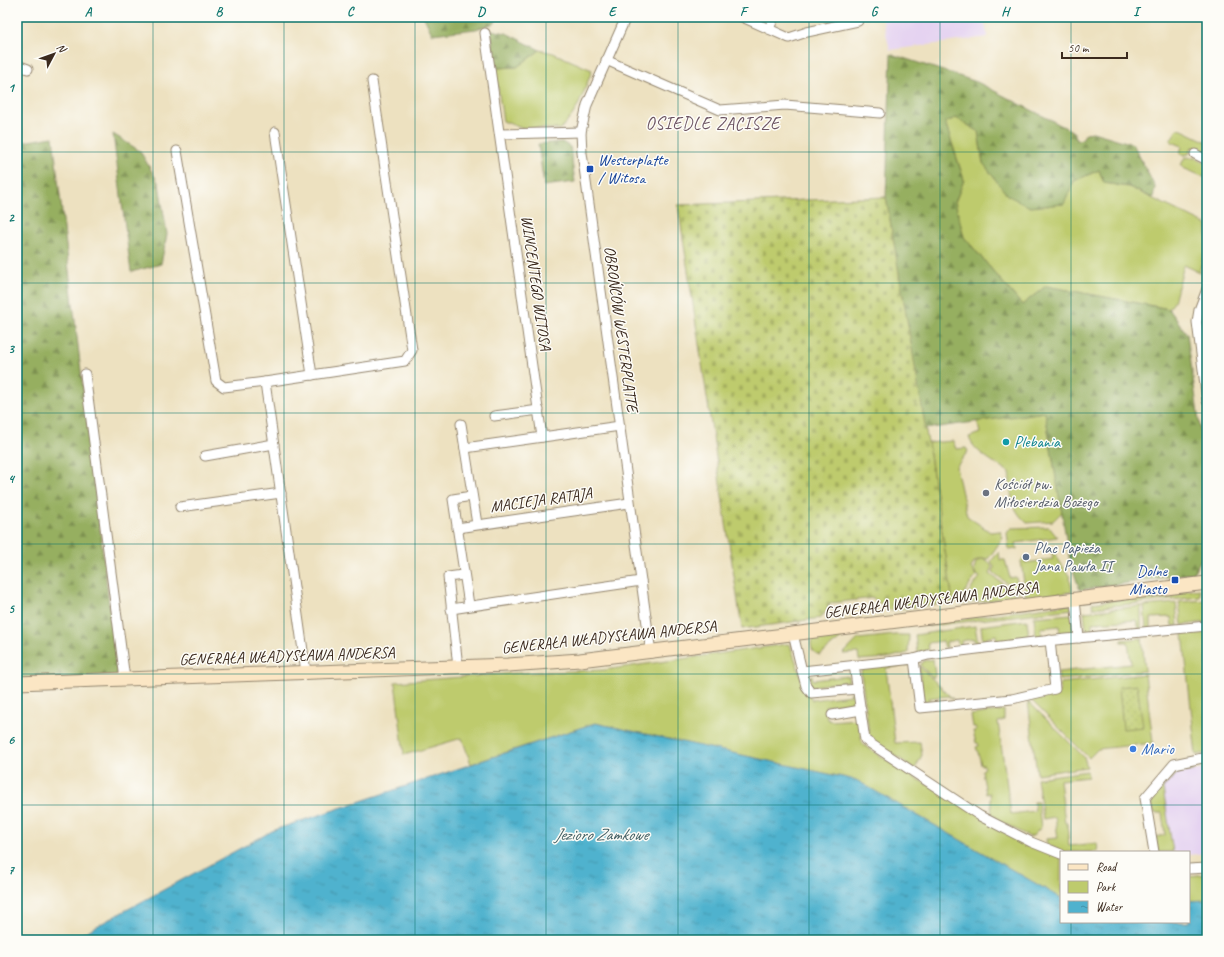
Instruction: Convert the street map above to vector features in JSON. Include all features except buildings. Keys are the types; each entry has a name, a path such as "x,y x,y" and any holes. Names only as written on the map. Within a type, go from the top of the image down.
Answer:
{"main road":[{"name":"GENERAŁA WŁADYSŁAWA ANDERSA","path":"1178,588 1207,578"},
{"name":"GENERAŁA WŁADYSŁAWA ANDERSA","path":"17,683 551,663 651,653 793,634 1178,588 1207,583"}],"street":[{"name":"OBROŃCÓW WESTERPLATTE","path":"626,17 587,105 581,132 582,153 651,653"},
{"path":"769,29 774,17"},
{"path":"744,18 789,38 842,20 858,21"},
{"name":"WINCENTEGO WITOSA","path":"485,33 542,437"},
{"path":"606,60 720,110 785,105 845,108 880,113"},
{"path":"17,65 28,69"},
{"path":"177,151 216,381 224,387 405,361 412,350 372,82"},
{"path":"275,132 312,375"},
{"path":"500,134 581,132"},
{"path":"1195,154 1207,160"},
{"path":"1207,289 1199,310 1198,322 1207,401"},
{"path":"85,374 125,679"},
{"path":"265,382 306,672"},
{"path":"494,416 538,410"},
{"path":"461,424 476,524"},
{"path":"465,448 620,426"},
{"path":"205,456 274,444"},
{"path":"180,507 281,493"},
{"path":"469,605 463,575 453,499 472,496"},
{"name":"MACIEJA RATAJA","path":"457,528 629,502"},
{"path":"458,667 448,577 463,575"},
{"path":"451,609 469,605 641,580"},
{"path":"1076,600 1079,638"},
{"path":"802,670 914,659 928,655 1050,640 1207,626"},
{"path":"793,634 806,686 811,693 858,688"},
{"path":"914,659 920,708 1012,699 1055,689 1050,640"},
{"path":"854,665 865,740 980,816 1031,842 1060,854"},
{"path":"832,715 861,710"},
{"path":"1154,851 1145,798 1174,764 1207,757"},
{"path":"1190,869 1207,868"}],"shaded area":[{"path":"882,17 983,17 988,37 890,50"},
{"path":"1207,769 1207,853 1190,855 1190,851 1173,851 1163,788 1178,773"}],"green space":[{"path":"424,17 496,17 495,23 476,29 432,34"},
{"path":"491,30 506,33 540,50 517,67 495,68"},
{"path":"540,50 553,53 592,70 576,109 560,129 521,128 503,121 495,68 517,67"},
{"path":"891,54 977,82 1074,132 1077,140 1082,139 1086,133 1093,132 1133,144 1155,187 1153,198 1129,187 1104,183 1099,170 1074,181 1064,204 1030,207 1007,195 983,163 978,131 956,118 945,122 964,180 955,202 964,237 1022,305 1046,286 1169,309 1187,334 1207,480 1207,550 1193,573 1080,590 1070,562 1045,412 925,429 886,197"},
{"path":"956,118 978,131 983,163 1063,204 1074,181 1099,170 1104,183 1129,187 1207,225 1207,246 1199,272 1184,265 1174,302 1169,309 1046,286 1022,305 964,237 955,202 964,180 945,122"},
{"path":"1178,128 1207,142 1207,155 1192,147 1189,154 1184,155 1180,153 1182,146 1170,141"},
{"path":"113,134 140,151 159,184 167,234 161,264 131,272"},
{"path":"53,137 118,679 17,683 17,143"},
{"path":"562,142 570,147 575,182 544,186 538,144"},
{"path":"1185,157 1195,158 1207,163 1207,176 1204,177 1183,168 1181,165"},
{"path":"886,197 928,443 953,602 889,610 873,598 831,603 821,618 742,629 678,205"},
{"path":"1045,412 1062,512 1053,521 1027,523 1017,512 1014,506 1011,494 1009,472 975,448 969,437 980,433 977,421"},
{"path":"953,441 956,449 966,448 968,451 956,467 967,516 990,532 1000,531 1003,538 988,559 983,558 975,561 971,568 976,576 958,602 953,602 928,443"},
{"path":"1049,527 1057,537 1016,543 1017,549 1009,550 1007,533 1011,528"},
{"path":"999,552 1000,560 1005,560 1010,578 1016,577 1019,593 993,572 994,567 991,561"},
{"path":"1052,553 1054,553 1070,577 1072,592 1026,598 1021,561 1024,558 1025,563 1053,559"},
{"path":"982,559 990,562 992,569 990,574 1020,597 960,604 980,577 976,575 974,569 976,562"},
{"path":"1200,589 1200,597 1093,608 1092,603"},
{"path":"1207,600 1207,622 1182,625 1179,602"},
{"path":"1176,603 1178,626 1172,626 1171,617 1151,618 1151,628 1146,629 1144,606"},
{"path":"1069,604 1073,609 928,626 940,622"},
{"path":"1141,606 1141,629 1139,630 1137,620 1092,623 1092,632 1088,633 1086,631 1084,612"},
{"path":"1072,614 1073,633 1060,635 1059,626 1041,628 1042,636 1036,637 1034,617"},
{"path":"1027,620 1029,638 997,642 996,635 986,637 986,643 983,644 981,626"},
{"path":"975,626 978,643 975,644 974,639 961,641 962,646 958,646 957,640 946,642 947,647 945,648 943,641 928,643 929,650 917,652 915,635"},
{"path":"1207,630 1207,753 1196,755 1183,634 1185,632"},
{"path":"844,634 844,636 820,655 814,652 811,642 817,636"},
{"path":"909,635 908,653 887,658 859,660 858,653 843,654 858,639"},
{"path":"1142,638 1145,671 1059,680 1058,672 1131,664 1128,642 1121,642 1121,640"},
{"path":"787,644 790,645 803,682 812,700 851,695 850,692 854,694 856,705 854,706 853,702 825,706 827,718 830,721 859,719 862,744 917,779 1060,857 1060,897 856,780 595,723 471,764 462,738 404,755 395,682 515,673 604,670"},
{"path":"933,659 935,675 933,678 920,665 924,661"},
{"path":"907,662 909,665 886,668 895,743 920,742 922,755 915,769 875,742 869,734 861,673 863,666"},
{"path":"919,666 954,700 948,696 928,698 933,704 923,700"},
{"path":"1145,674 1153,743 1098,749 1089,758 1029,698 1060,691 1060,683"},
{"path":"812,675 813,680 848,676 849,681 814,686 814,690 810,687 809,678"},
{"path":"1137,685 1143,727 1123,729 1119,687"},
{"path":"1028,701 1084,757 1087,767 1037,774"},
{"path":"1004,710 1004,720 998,722 1011,814 1035,811 1034,802 1038,802 1041,827 1034,835 1030,837 1000,821 992,814 990,793 986,794 982,770 985,768 984,765 981,765 976,747 979,746 978,743 976,743 973,731 976,731 976,727 973,727 971,715"},
{"path":"1192,768 1193,771 1178,773 1163,788 1173,851 1157,851 1156,837 1165,835 1162,813 1154,813 1151,800 1178,771"},
{"path":"1087,771 1088,777 1060,780 1065,823 1067,823 1069,846 1097,843 1098,851 1061,851 1047,845 1046,839 1058,838 1055,817 1043,819 1037,778"},
{"path":"1207,874 1207,900 1190,901 1190,876"}],"water":[{"name":"Jezioro Zamkowe","path":"595,723 856,780 1060,897 1060,923 1190,923 1190,901 1207,900 1207,940 71,940 274,830"}],"place":[{"name":"Westerplatte / Witosa","path":"590,169"},
{"name":"Plebania","path":"1006,442"},
{"name":"Kościół pw. Miłosierdzia Bożego","path":"986,493"},
{"name":"Plac Papieża Jana Pawła II","path":"1026,557"},
{"name":"Dolne Miasto","path":"1175,580"},
{"name":"Mario","path":"1133,749"}],"district":[{"name":"OSIEDLE ZACISZE","path":"713,123"}]}
